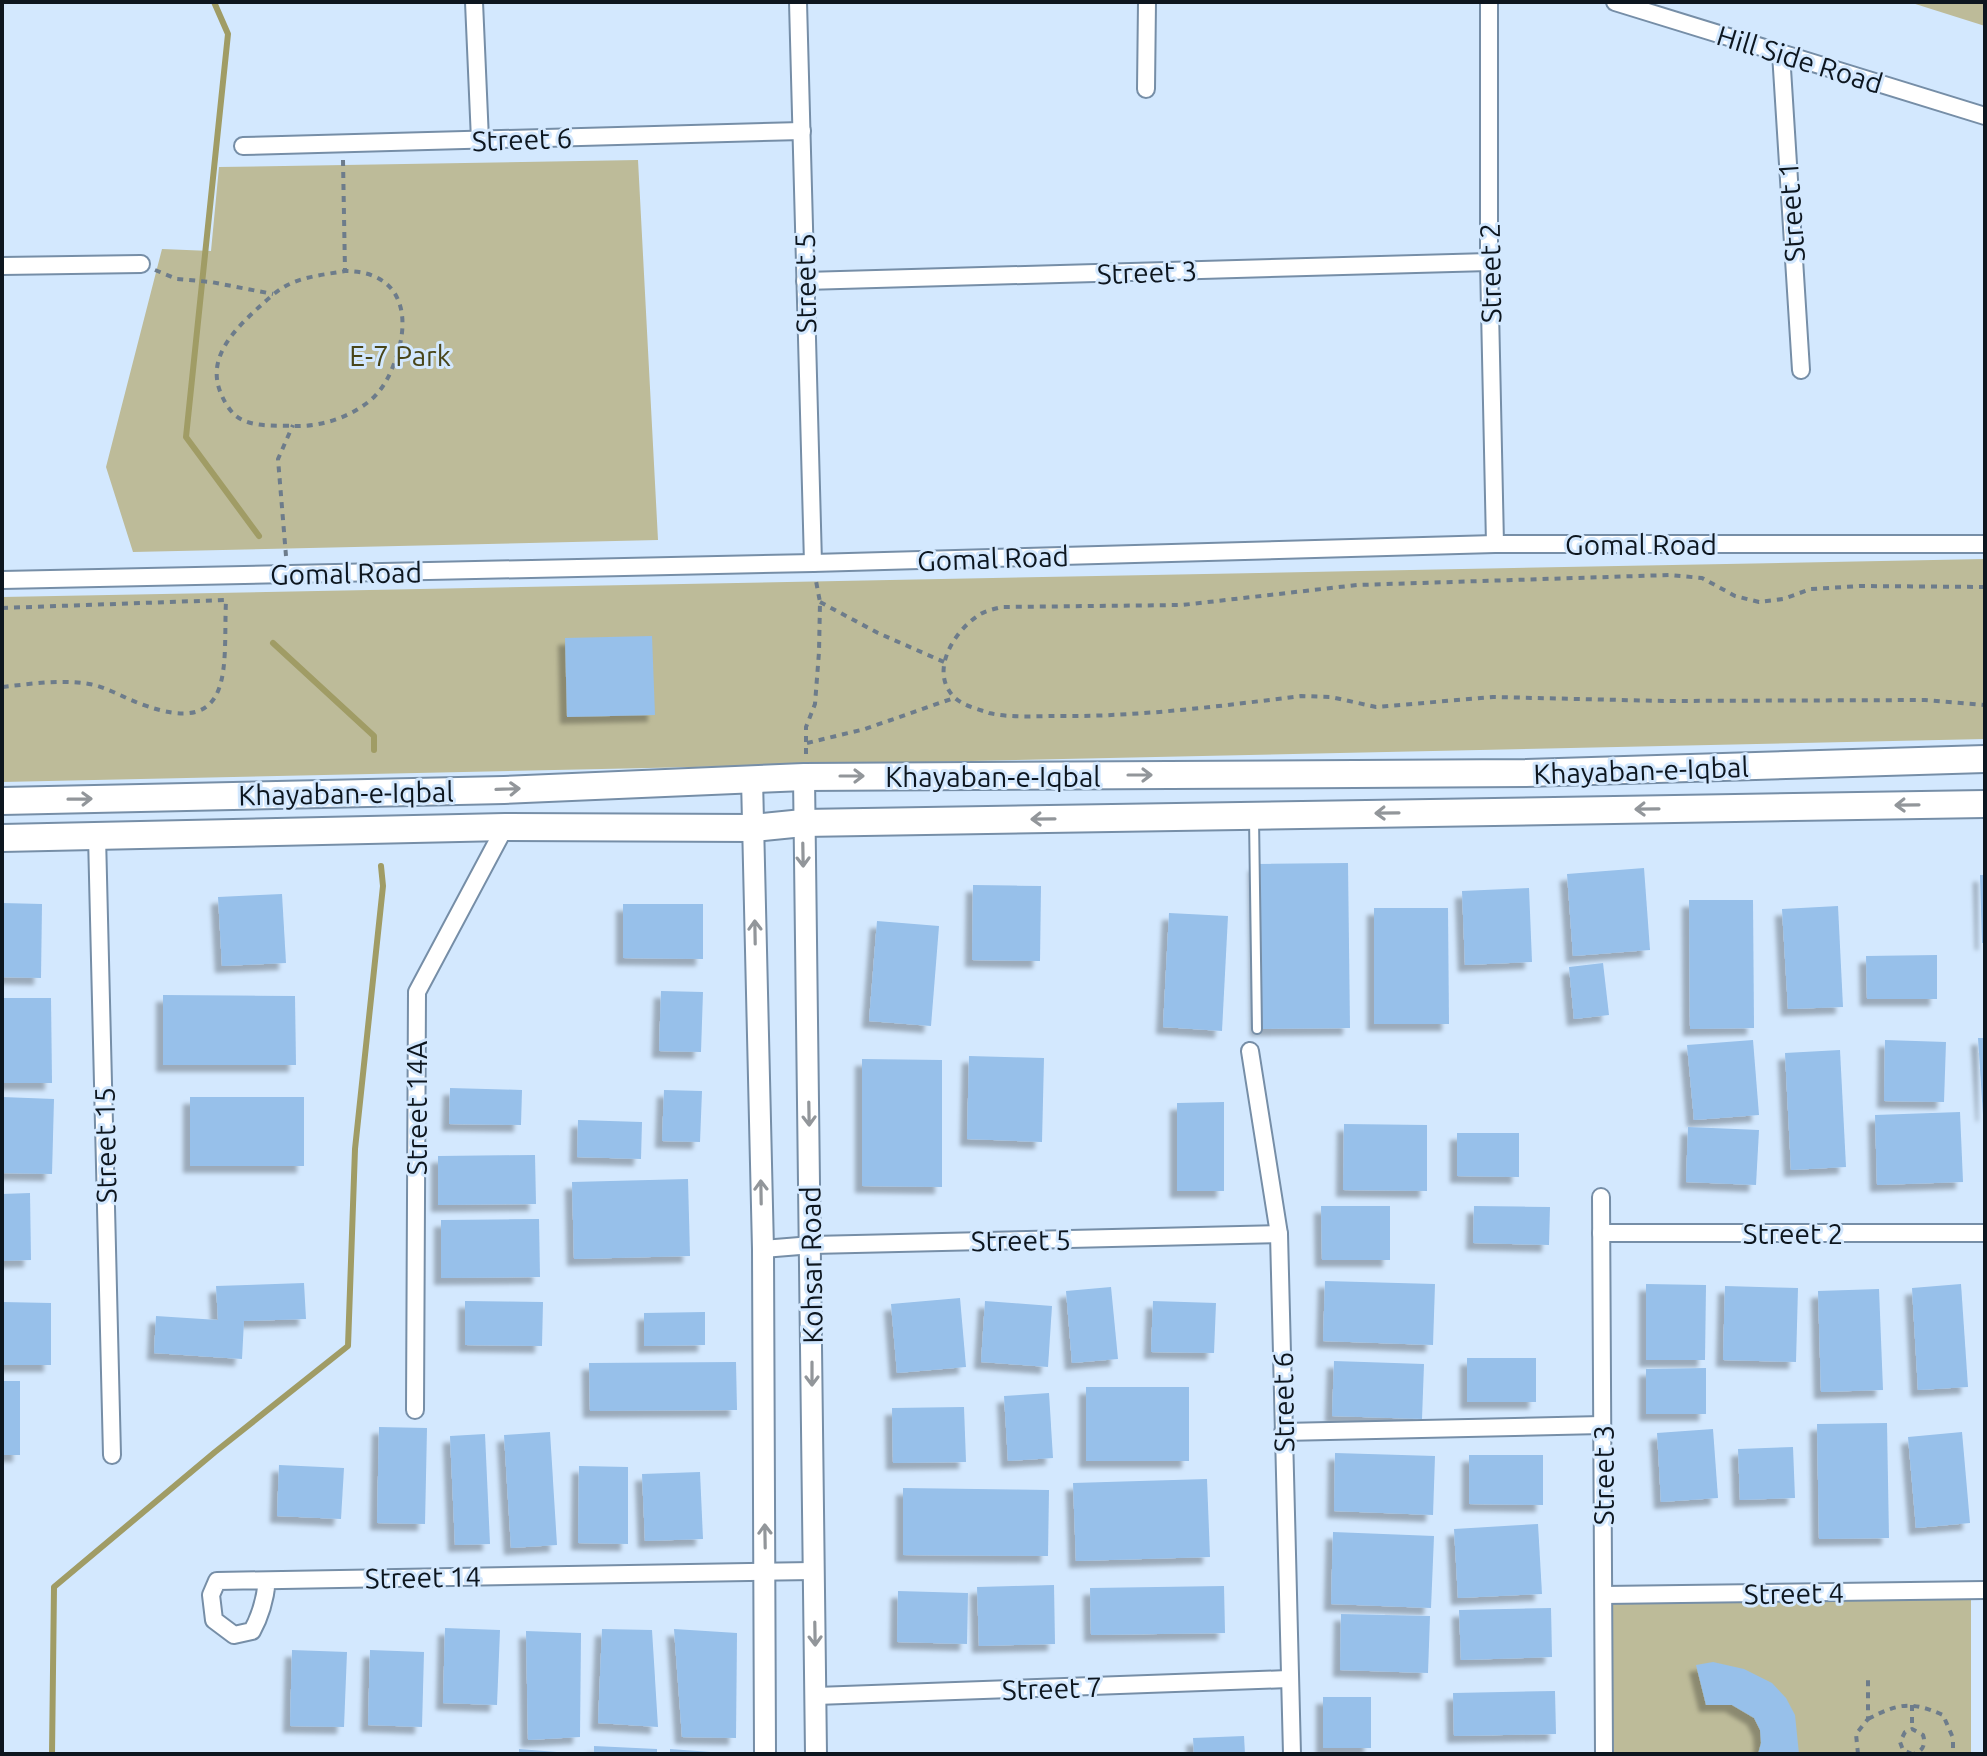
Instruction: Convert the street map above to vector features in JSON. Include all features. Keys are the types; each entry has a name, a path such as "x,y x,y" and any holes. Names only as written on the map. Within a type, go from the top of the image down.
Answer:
{"main road":[{"name":"Khayaban-e-Iqbal","path":"2,801 504,790 804,777 1526,773 1985,759"},
{"name":"Khayaban-e-Iqbal","path":"2,838 505,827 753,828 803,823 1985,804"}],"street":[{"path":"474,2 480,140"},
{"name":"Street 5","path":"798,2 813,563"},
{"path":"1146,89 1147,2"},
{"name":"Street 2","path":"1489,2 1489,262 1495,544"},
{"name":"Hill Side Road","path":"1615,2 1985,116"},
{"name":"Street 1","path":"1781,53 1801,370"},
{"name":"Street 6","path":"243,146 802,131"},
{"name":"Street 3","path":"805,281 1489,262"},
{"path":"2,266 141,264"},
{"name":"Gomal Road","path":"2,580 813,563 1495,544 1985,544"},
{"name":"Kohsar Road","path":"804,777 816,1754"},
{"name":"Kohsar Road","path":"752,779 763,1249 765,1754"},
{"name":"Street 14A","path":"415,1410 417,992 505,827"},
{"name":"Street 15","path":"97,836 112,1455"},
{"name":"Street 6","path":"1250,1051 1279,1234 1292,1754"},
{"name":"Street 3","path":"1601,1197 1604,1754"},
{"name":"Street 2","path":"1601,1233 1985,1233"},
{"name":"Street 5","path":"763,1249 812,1245 1279,1234"},
{"path":"1283,1432 1602,1425"},
{"path":"766,1571 813,1571"},
{"name":"Street 14","path":"267,1581 259,1618 252,1631 234,1635 214,1620 211,1595 217,1581 766,1571"},
{"name":"Street 4","path":"1604,1595 1985,1590"},
{"name":"Street 7","path":"816,1696 1288,1679"}],"lane":[{"path":"1254,816 1257,1029"}],"path":[{"path":"342,145 345,271"},
{"path":"345,271 360,271 373,276 395,293 401,304 404,323 398,353 382,388 365,404 321,424 249,422 236,416 226,405 215,373 227,340 273,294 291,283 345,271"},
{"path":"177,279 273,294"},
{"path":"287,574 278,459 293,425"},
{"path":"804,777 806,727 815,704 820,602 813,563"},
{"path":"1985,587 1861,586 1811,589 1783,599 1759,602 1735,596 1702,578 1669,575 1357,585 1182,605 1046,604 1002,607 980,614 959,632 945,662 946,684 955,698 993,714 1039,716 1081,717 1301,696 1331,697 1376,707 1493,697 1665,701 1925,700 1985,705"},
{"path":"2,608 226,600 221,690 212,704 197,712 183,714 143,705 89,684 52,682 2,687"},
{"path":"820,602 878,633 945,662"},
{"path":"807,743 865,729 955,698"},
{"path":"1868,1678 1868,1719"},
{"path":"1858,1754 1856,1734 1868,1719 1890,1707 1919,1704 1943,1715 1953,1738 1953,1754"},
{"path":"1912,1705 1912,1729"},
{"path":"1912,1729 1923,1735 1925,1743 1921,1750 1913,1754 1903,1750 1900,1742 1905,1732 1912,1729"}],"green space":[{"path":"1909,2 1985,2 1985,26"},
{"name":"E-7 Park","path":"638,160 658,540 133,552 106,467 162,249 211,251 219,167"},
{"path":"1985,559 1985,739 2,782 2,597"},
{"path":"1971,1590 1971,1754 1604,1754 1604,1595"}],"building":[{"path":"652,636 655,715 567,717 565,638"},
{"path":"1348,863 1350,1028 1257,1029 1255,864"},
{"path":"1644,868 1650,950 1573,956 1567,874"},
{"path":"1980,875 1985,875 1985,943 1982,943"},
{"path":"973,885 1041,886 1040,961 972,960"},
{"path":"1529,888 1532,962 1465,965 1462,891"},
{"path":"282,894 286,963 222,966 218,897"},
{"path":"1689,900 1753,900 1754,1028 1690,1029"},
{"path":"2,903 42,904 41,978 2,977"},
{"path":"623,904 703,904 703,959 623,958"},
{"path":"1838,906 1843,1007 1788,1009 1782,909"},
{"path":"1374,908 1448,908 1449,1024 1374,1024"},
{"path":"1169,913 1228,916 1222,1031 1163,1027"},
{"path":"877,921 939,926 931,1026 869,1021"},
{"path":"1937,955 1937,999 1867,999 1866,956"},
{"path":"1603,963 1609,1015 1574,1019 1569,967"},
{"path":"661,991 703,992 701,1052 659,1051"},
{"path":"163,995 295,996 296,1065 163,1065"},
{"path":"2,998 51,998 52,1083 2,1083"},
{"path":"1978,1038 1985,1038 1983,1115"},
{"path":"1753,1040 1759,1115 1694,1120 1687,1045"},
{"path":"1885,1040 1946,1042 1944,1102 1884,1101"},
{"path":"1840,1050 1846,1167 1791,1170 1785,1053"},
{"path":"969,1056 1044,1058 1042,1142 967,1139"},
{"path":"862,1059 942,1060 942,1187 862,1186"},
{"path":"450,1088 522,1090 521,1125 449,1124"},
{"path":"664,1090 702,1091 700,1142 662,1141"},
{"path":"2,1097 54,1099 52,1174 2,1173"},
{"path":"190,1097 304,1097 304,1166 190,1166"},
{"path":"1224,1102 1224,1191 1177,1191 1177,1103"},
{"path":"1960,1112 1963,1182 1877,1185 1875,1115"},
{"path":"578,1120 642,1122 641,1159 577,1157"},
{"path":"1344,1124 1427,1125 1427,1191 1343,1190"},
{"path":"1688,1127 1759,1130 1756,1185 1686,1182"},
{"path":"1457,1133 1519,1133 1519,1177 1457,1176"},
{"path":"535,1155 536,1204 438,1205 438,1156"},
{"path":"688,1179 690,1256 574,1259 572,1182"},
{"path":"30,1193 31,1260 2,1261 2,1194"},
{"path":"1321,1206 1390,1206 1390,1260 1322,1260"},
{"path":"1474,1206 1550,1207 1549,1245 1473,1243"},
{"path":"539,1219 540,1277 441,1278 441,1220"},
{"path":"1325,1281 1435,1284 1433,1345 1323,1341"},
{"path":"304,1283 306,1319 244,1321 242,1359 154,1353 156,1316 218,1320 216,1286"},
{"path":"1646,1284 1706,1285 1705,1360 1646,1360"},
{"path":"1961,1284 1968,1387 1918,1390 1912,1288"},
{"path":"1725,1286 1798,1288 1796,1362 1723,1360"},
{"path":"1111,1287 1118,1359 1072,1363 1066,1291"},
{"path":"1879,1289 1883,1390 1821,1392 1818,1291"},
{"path":"960,1298 966,1367 897,1373 891,1304"},
{"path":"465,1301 543,1302 542,1346 465,1345"},
{"path":"985,1301 1052,1306 1048,1367 981,1362"},
{"path":"1153,1301 1216,1303 1214,1353 1151,1352"},
{"path":"2,1302 51,1303 51,1365 2,1365"},
{"path":"705,1312 705,1345 644,1346 644,1313"},
{"path":"1467,1358 1536,1358 1536,1402 1467,1402"},
{"path":"1334,1361 1424,1364 1422,1419 1332,1416"},
{"path":"736,1362 737,1410 590,1411 589,1363"},
{"path":"1706,1368 1706,1414 1646,1414 1646,1369"},
{"path":"2,1381 20,1381 20,1455 2,1455"},
{"path":"1086,1387 1189,1387 1189,1461 1086,1461"},
{"path":"1049,1393 1053,1458 1008,1461 1004,1396"},
{"path":"964,1407 966,1462 893,1463 892,1408"},
{"path":"1887,1423 1889,1538 1819,1539 1817,1424"},
{"path":"379,1427 427,1428 425,1524 377,1523"},
{"path":"1713,1429 1718,1498 1661,1502 1657,1433"},
{"path":"550,1432 557,1545 511,1548 504,1435"},
{"path":"1962,1432 1970,1523 1916,1528 1908,1437"},
{"path":"485,1434 490,1544 455,1545 450,1436"},
{"path":"1793,1447 1795,1498 1740,1500 1738,1449"},
{"path":"1335,1453 1435,1456 1433,1515 1334,1511"},
{"path":"1469,1455 1543,1455 1543,1505 1469,1504"},
{"path":"279,1465 344,1468 341,1519 277,1516"},
{"path":"579,1466 628,1467 628,1544 578,1543"},
{"path":"700,1472 703,1539 645,1541 642,1474"},
{"path":"1207,1479 1210,1557 1076,1561 1073,1483"},
{"path":"903,1488 1049,1490 1048,1556 903,1555"},
{"path":"1538,1524 1542,1594 1458,1598 1454,1529"},
{"path":"1333,1532 1434,1536 1431,1608 1331,1604"},
{"path":"1054,1585 1055,1644 979,1646 977,1587"},
{"path":"1224,1586 1225,1633 1091,1635 1090,1588"},
{"path":"898,1591 968,1593 967,1644 897,1642"},
{"path":"1551,1608 1552,1657 1461,1660 1459,1610"},
{"path":"1341,1614 1430,1616 1428,1673 1340,1670"},
{"path":"445,1628 500,1630 497,1705 443,1703"},
{"path":"602,1629 652,1630 658,1727 598,1723"},
{"path":"674,1629 737,1633 736,1738 682,1737"},
{"path":"526,1631 581,1633 580,1737 528,1740"},
{"path":"292,1650 347,1652 344,1727 290,1726"},
{"path":"370,1650 424,1652 422,1727 368,1725"},
{"path":"1713,1662 1744,1669 1772,1683 1786,1698 1795,1715 1799,1754 1758,1754 1760,1730 1754,1718 1732,1705 1706,1705 1696,1665"},
{"path":"1555,1691 1556,1734 1454,1736 1453,1693"},
{"path":"1323,1697 1371,1697 1371,1748 1323,1748"},
{"path":"1244,1736 1245,1754 1194,1754 1193,1738"},
{"path":"594,1746 657,1749 657,1754 594,1754"},
{"path":"519,1749 557,1752 557,1754 519,1754"},
{"path":"670,1749 711,1752 711,1754 670,1754"}],"waterway":[{"path":"214,2 228,34 186,437 259,536"},
{"path":"273,643 374,736 374,750"},
{"path":"52,1754 54,1587 348,1346 355,1149 383,886 381,866"}]}
